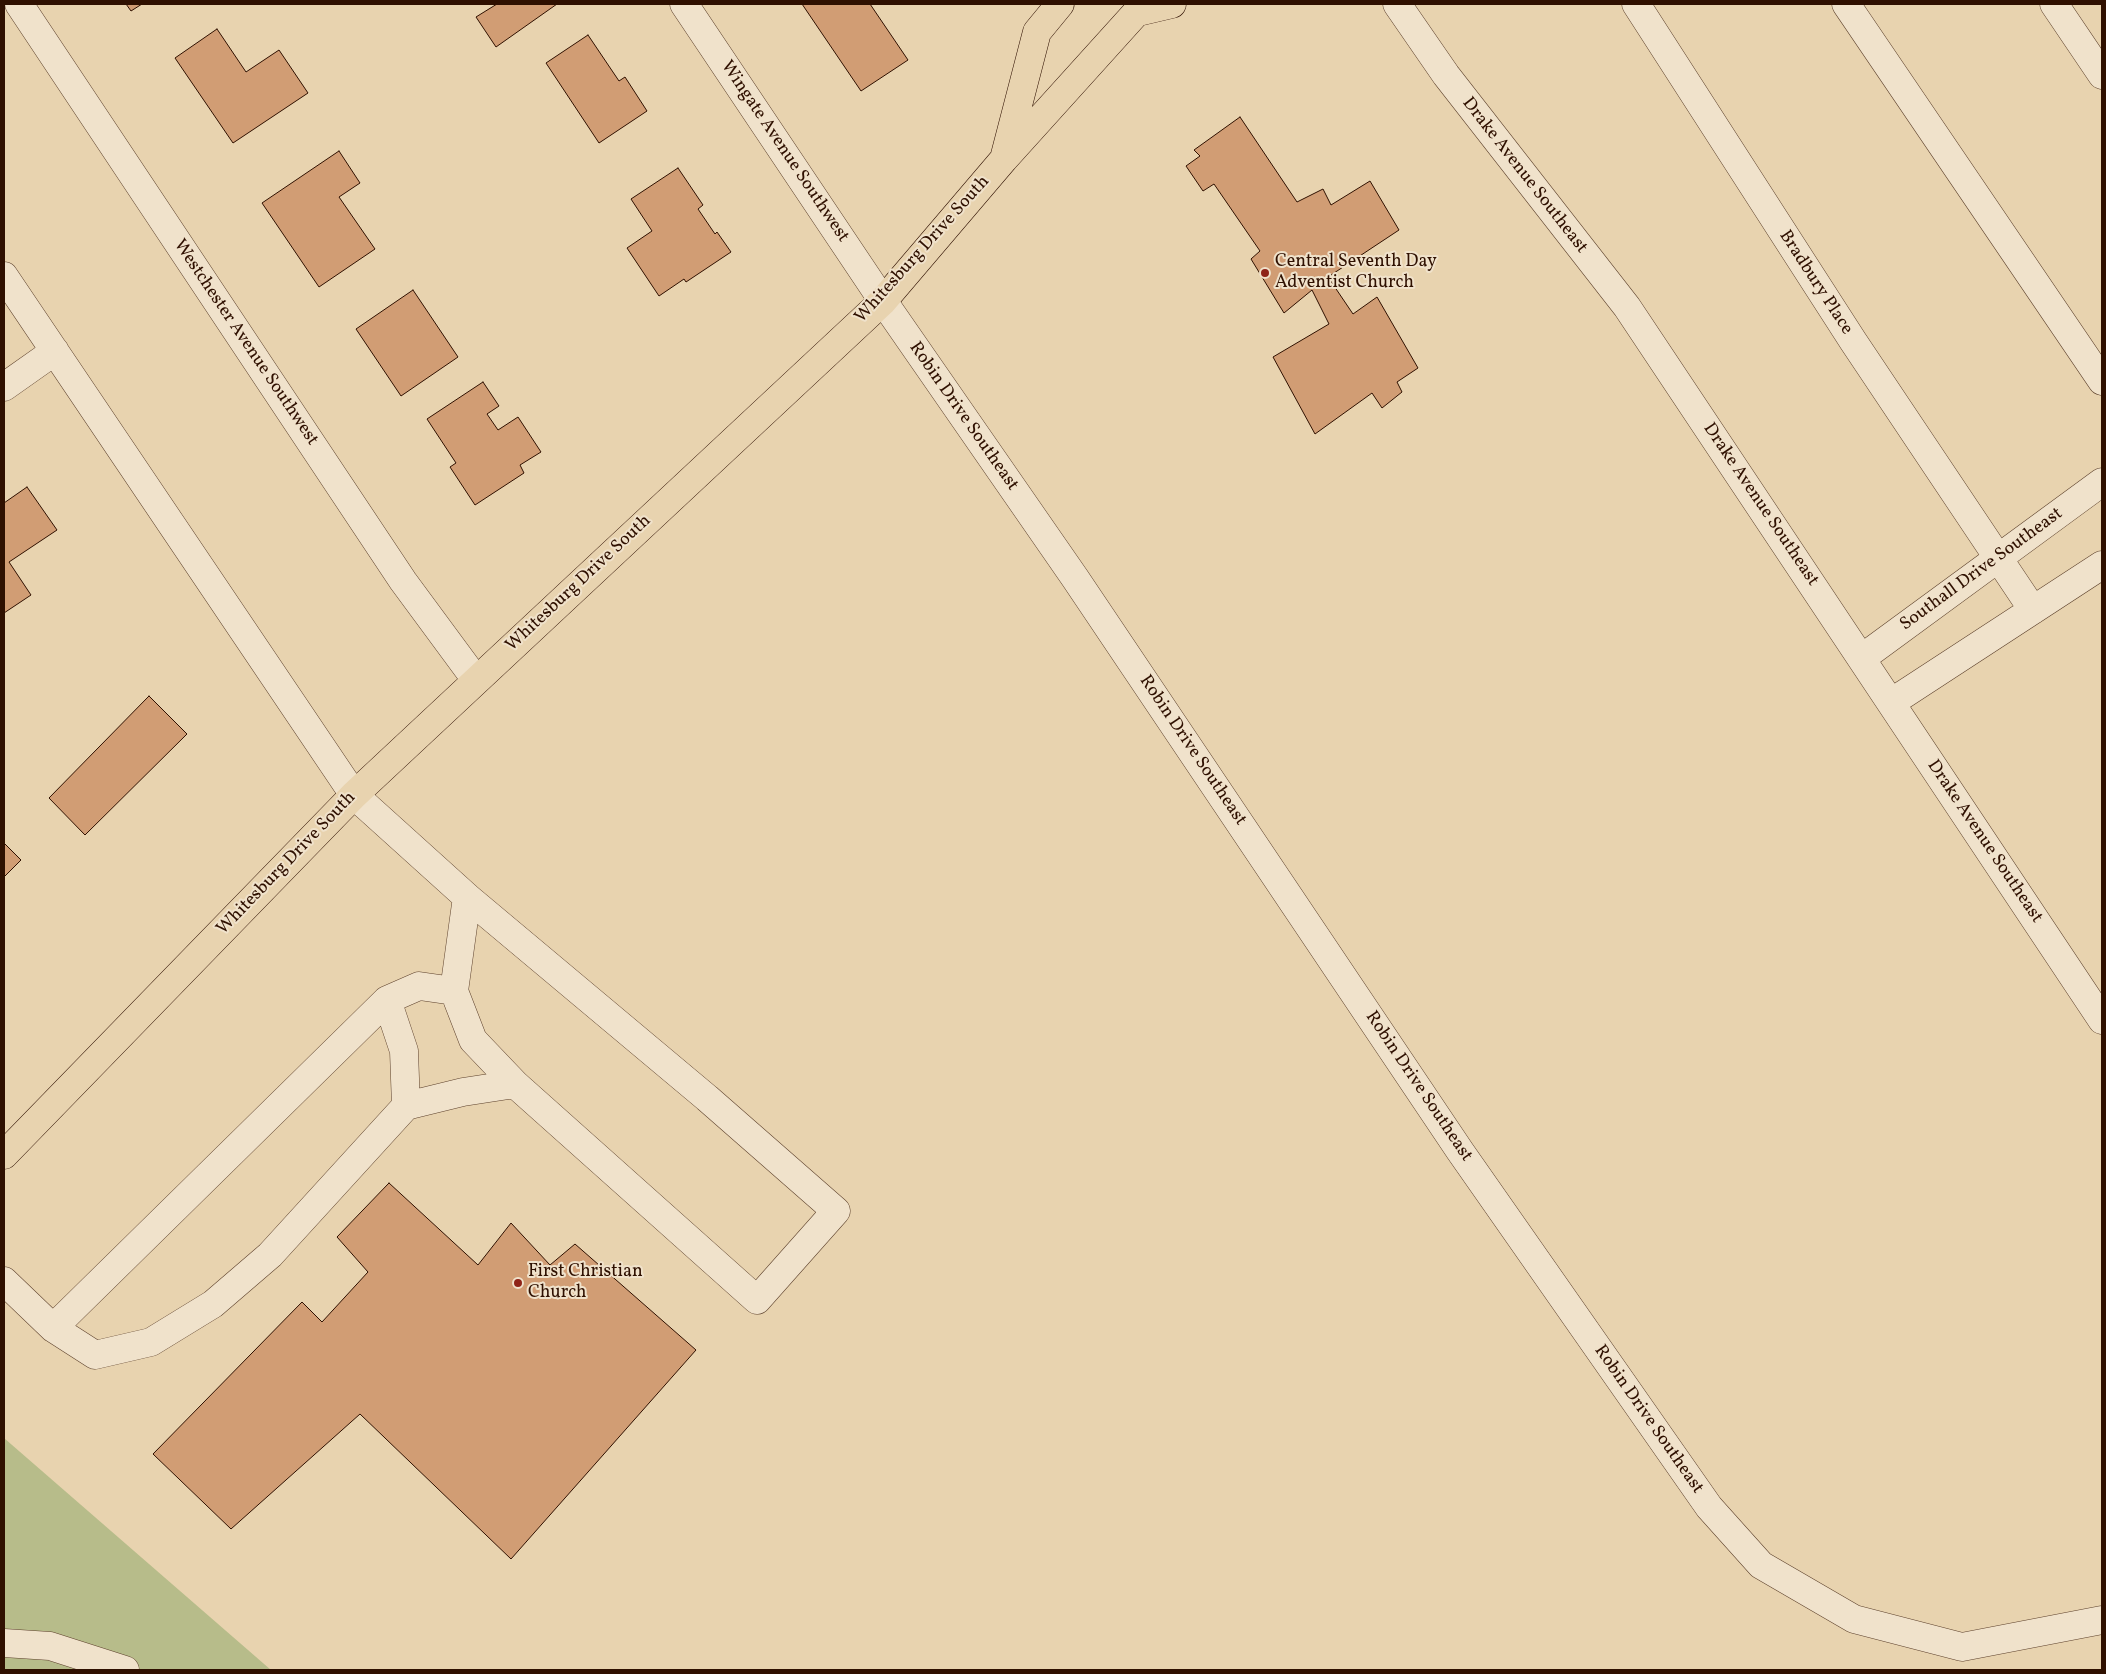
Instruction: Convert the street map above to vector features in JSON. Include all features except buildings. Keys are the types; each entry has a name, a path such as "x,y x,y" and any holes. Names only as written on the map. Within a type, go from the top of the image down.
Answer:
{"main road":[{"path":"1004,159 1036,32 1060,4"},
{"path":"1141,8 1172,4"},
{"name":"Whitesburg Drive South","path":"4,1155 354,795 883,301 1004,159 1141,8"}],"street":[{"name":"Westchester Avenue Southwest","path":"19,4 403,581 476,680"},
{"name":"Wingate Avenue Southwest","path":"684,4 883,301"},
{"name":"Drake Avenue Southeast","path":"1397,4 1446,76 1627,307 1892,702 2102,1020"},
{"name":"Bradbury Place","path":"1636,4 1853,341 2033,610"},
{"path":"1846,4 2102,381"},
{"path":"2054,4 2102,75"},
{"path":"4,276 354,795 467,897 707,1098 836,1211 757,1300 515,1084 473,1040 454,991 467,897"},
{"name":"Robin Drive Southeast","path":"883,301 1080,586 1460,1151 1709,1507 1761,1565 1854,1619 1962,1647 2102,1620"},
{"path":"4,387 54,350"},
{"name":"Southall Drive Southeast","path":"1862,658 2102,482"},
{"path":"1892,702 2102,565"},
{"path":"53,1328 387,1000 418,986 454,991"},
{"path":"387,1000 404,1051 406,1106"},
{"path":"4,1281 53,1328 95,1355 151,1342 213,1304 270,1255 406,1106 462,1092 515,1084"},
{"path":"4,1643 50,1646 125,1670"}],"green space":[{"path":"4,1438 271,1670 4,1670"}],"place":[{"name":"Central Seventh Day Adventist Church","path":"1265,273"},
{"name":"First Christian Church","path":"518,1283"}]}
